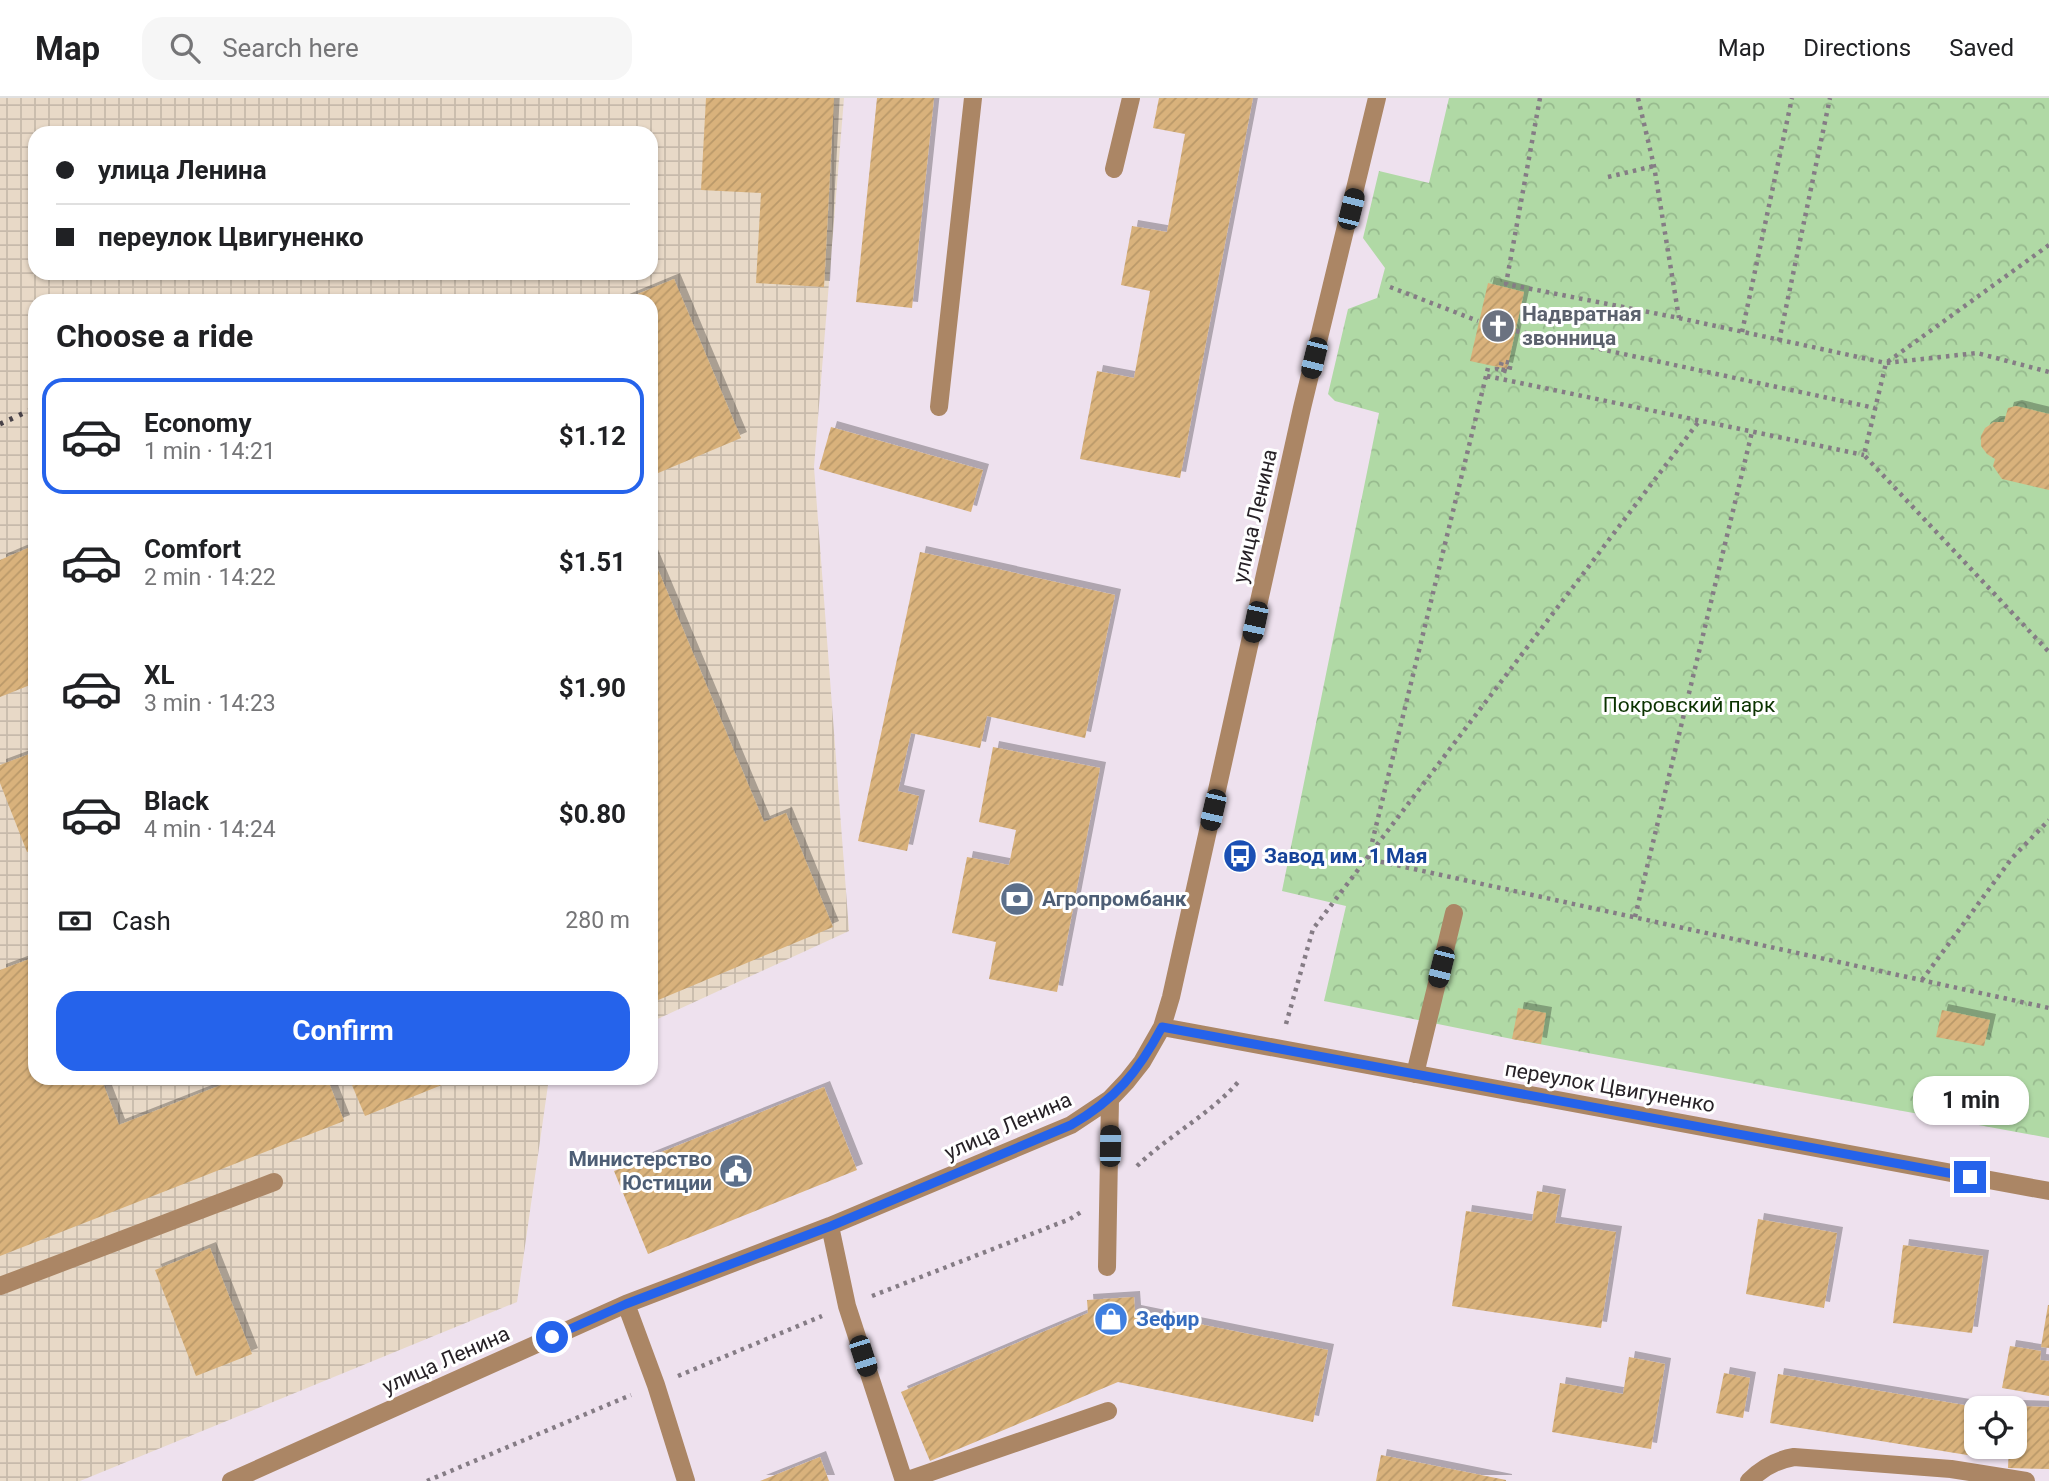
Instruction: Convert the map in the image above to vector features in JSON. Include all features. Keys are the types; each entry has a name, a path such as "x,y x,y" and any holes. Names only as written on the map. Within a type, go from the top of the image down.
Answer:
{"street":[{"path":"939,407 973,98"},
{"path":"1114,169 1131,98"},
{"name":"улица Ленина","path":"231,1481 626,1304 831,1226 1071,1125 1093,1113 1110,1099 1142,1062 1162,1027 1171,998 1302,408 1377,98"},
{"path":"1415,1074 1454,913"},
{"name":"переулок Цвигуненко","path":"1162,1027 2049,1191"},
{"path":"1107,1267 1110,1099"},
{"path":"0,1286 274,1182"},
{"path":"831,1226 847,1306 904,1481 1108,1411"},
{"path":"626,1304 656,1385 686,1481"},
{"path":"1749,1481 1780,1459 1794,1457 1951,1469 2026,1481"}],"path":[{"path":"1540,98 1506,284 1886,363 1977,352 2049,372"},
{"path":"1638,98 1654,166 1679,318"},
{"path":"1742,332 1792,98"},
{"path":"1779,341 1830,98"},
{"path":"1608,177 1654,166"},
{"path":"1864,455 1886,363 2049,245"},
{"path":"1390,287 1478,321"},
{"path":"1516,331 1875,408"},
{"path":"1497,367 1497,369 1509,372 1511,363 1502,361 1500,369 1508,371 1509,368 1513,368 1510,380"},
{"path":"1367,859 1488,368"},
{"path":"1487,376 1864,455 2049,652"},
{"path":"1286,1024 1313,929 1700,420"},
{"path":"1635,917 1752,432"},
{"path":"1922,980 2012,858 2049,820"},
{"path":"1367,859 2049,1008"}],"shaded area":[{"path":"0,98 844,98 814,467 849,931 658,1019 658,294 28,294 28,1085 548,1085 517,1302 80,1481 0,1481"}],"green space":[{"name":"Покровский парк","path":"1449,98 2049,98 2049,1138 1512,1039 1324,1001 1346,906 1282,891 1379,413 1335,401 1328,394 1348,309 1377,298 1385,268 1363,238 1379,171 1429,183"}],"building":[{"path":"706,98 834,98 824,287 756,283 761,193 701,190"},
{"path":"877,98 934,98 912,308 856,302"},
{"path":"1159,98 1253,98 1180,478 1080,459 1097,371 1134,378 1150,291 1121,285 1132,226 1167,232 1185,134 1153,128"},
{"path":"674,279 741,438 658,473 658,294 638,294"},
{"name":"Надвратная звонница","path":"1488,283 1524,292 1507,369 1470,361"},
{"path":"2016,406 2049,414 2049,490 2002,479 1993,466 1995,459 1981,446 1981,436 1985,428 1994,422 2004,422 2008,408"},
{"path":"831,427 983,470 971,512 819,469"},
{"path":"28,548 28,686 0,697 0,560"},
{"path":"920,552 1115,595 1085,738 987,716 980,748 911,733 898,791 919,796 907,851 858,841"},
{"path":"658,570 764,822 786,813 833,927 658,1000"},
{"name":"Агропромбанк","path":"993,747 1100,768 1057,992 989,979 996,942 952,933 967,857 1009,865 1016,830 979,822"},
{"path":"28,755 27,852 0,783 0,765"},
{"path":"28,960 28,1085 104,1085 119,1125 221,1085 330,1085 344,1121 0,1256 0,970"},
{"path":"1518,1008 1546,1013 1541,1044 1512,1039"},
{"path":"1942,1010 1990,1020 1984,1046 1936,1037"},
{"path":"352,1085 442,1085 365,1116"},
{"name":"Министерство Юстиции","path":"824,1087 857,1170 648,1254 614,1171"},
{"path":"1537,1191 1560,1195 1555,1223 1616,1232 1601,1328 1452,1306 1466,1211 1532,1221"},
{"path":"1758,1219 1837,1233 1824,1308 1746,1294"},
{"path":"1903,1245 1983,1256 1972,1333 1893,1323"},
{"path":"210,1248 252,1354 196,1376 155,1270"},
{"path":"1134,1297 1135,1311 1328,1350 1313,1422 1118,1382 930,1461 901,1392 1088,1313 1087,1300"},
{"path":"2049,1305 2049,1348 2041,1347"},
{"path":"2010,1346 2041,1351 2040,1360 2049,1361 2049,1396 2002,1388"},
{"path":"1629,1357 1665,1364 1651,1449 1552,1432 1560,1383 1623,1394"},
{"path":"1724,1373 1750,1378 1743,1418 1716,1413"},
{"path":"1778,1374 1964,1405 1964,1454 1770,1423"},
{"path":"2027,1406 2049,1407 2049,1469 2008,1468 2008,1459 2027,1459"},
{"path":"1381,1455 1506,1480 1506,1481 1376,1481"},
{"path":"820,1457 829,1481 760,1481"}],"railway":[{"path":"0,424 28,411"}],"place":[{"name":"Надвратная звонница","path":"1498,326"},
{"name":"Завод им. 1 Мая","path":"1240,856"},
{"name":"Агропромбанк","path":"1017,899"},
{"name":"Министерство Юстиции","path":"736,1171"},
{"name":"Зефир","path":"1111,1319"}],"route":[{"path":"552,1337 626,1304 831,1226 1071,1125 1093,1113 1127,1082 1162,1027 1970,1177"}]}
